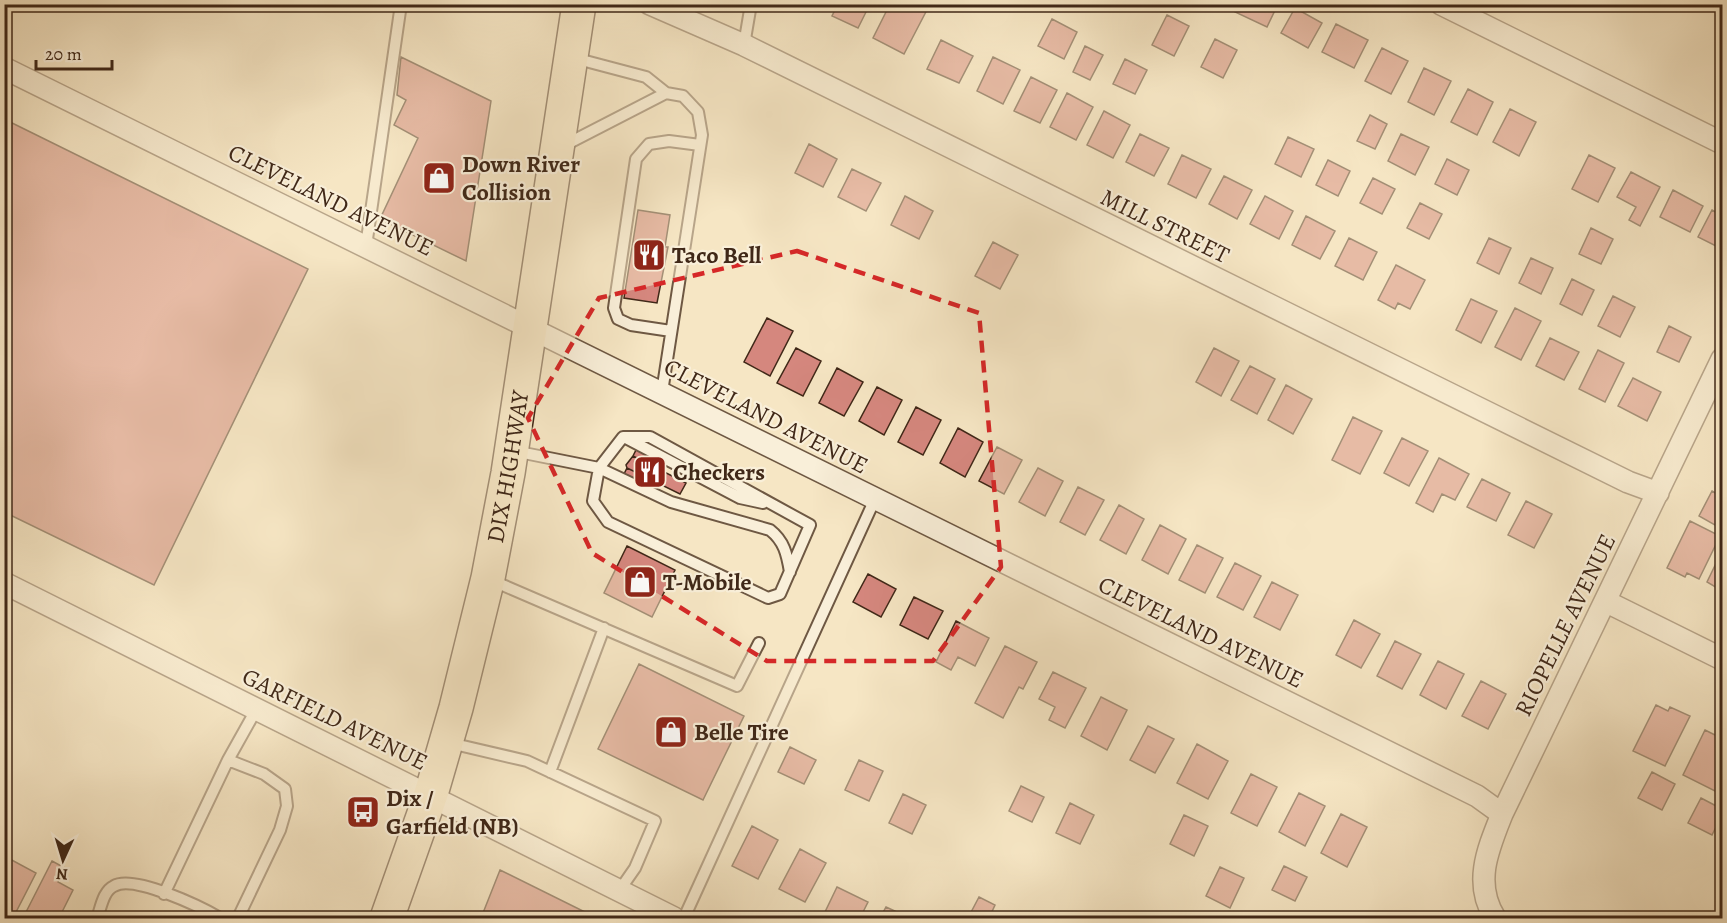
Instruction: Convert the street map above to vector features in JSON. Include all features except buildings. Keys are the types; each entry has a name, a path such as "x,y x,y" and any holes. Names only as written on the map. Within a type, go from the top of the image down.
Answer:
{"main road":[{"name":"DIX HIGHWAY","path":"387,918 431,794 488,578 511,450 579,4"}],"street":[{"name":"MILL STREET","path":"650,4 744,45 1628,482 1658,493"},
{"path":"1441,4 1722,143"},
{"name":"CLEVELAND AVENUE","path":"4,68 1477,796 1502,814"},
{"name":"RIOPELLE AVENUE","path":"1495,918 1483,892 1484,875 1486,854 1502,814 1722,358"},
{"name":"GARFIELD AVENUE","path":"4,583 362,764 431,794 511,838 674,918"},
{"path":"1605,601 1722,659"}],"lane":[{"path":"366,246 401,4"},
{"path":"744,45 751,4"},
{"path":"571,57 646,77 666,93 683,96 698,112 702,135 662,392"},
{"path":"557,149 666,93"},
{"path":"671,331 631,326 618,319 614,308 636,159 649,144 669,141 700,145"},
{"path":"623,437 650,437 810,525 780,594 768,598 608,522 593,501 599,468 623,437"},
{"path":"511,450 599,468 671,502 770,530 780,538 787,553 790,574"},
{"path":"684,918 875,499"},
{"path":"488,578 737,686 759,644"},
{"path":"550,772 604,628"},
{"path":"164,894 228,760 256,710"},
{"path":"446,742 527,761 655,821 635,868 619,891"},
{"path":"228,760 264,774 285,789 287,806 280,830 238,918"},
{"path":"97,918 107,890 116,884 138,884 193,904 220,918"}],"highlighted area":[{"path":"797,251 979,313 1001,567 933,661 767,661 592,553 528,418 599,298"}],"place":[{"name":"Down River Collision","path":"439,178"},
{"name":"Taco Bell","path":"649,255"},
{"name":"Checkers","path":"650,472"},
{"name":"T-Mobile","path":"640,582"},
{"name":"Belle Tire","path":"671,732"},
{"name":"Dix / Garfield (NB)","path":"363,812"}]}
